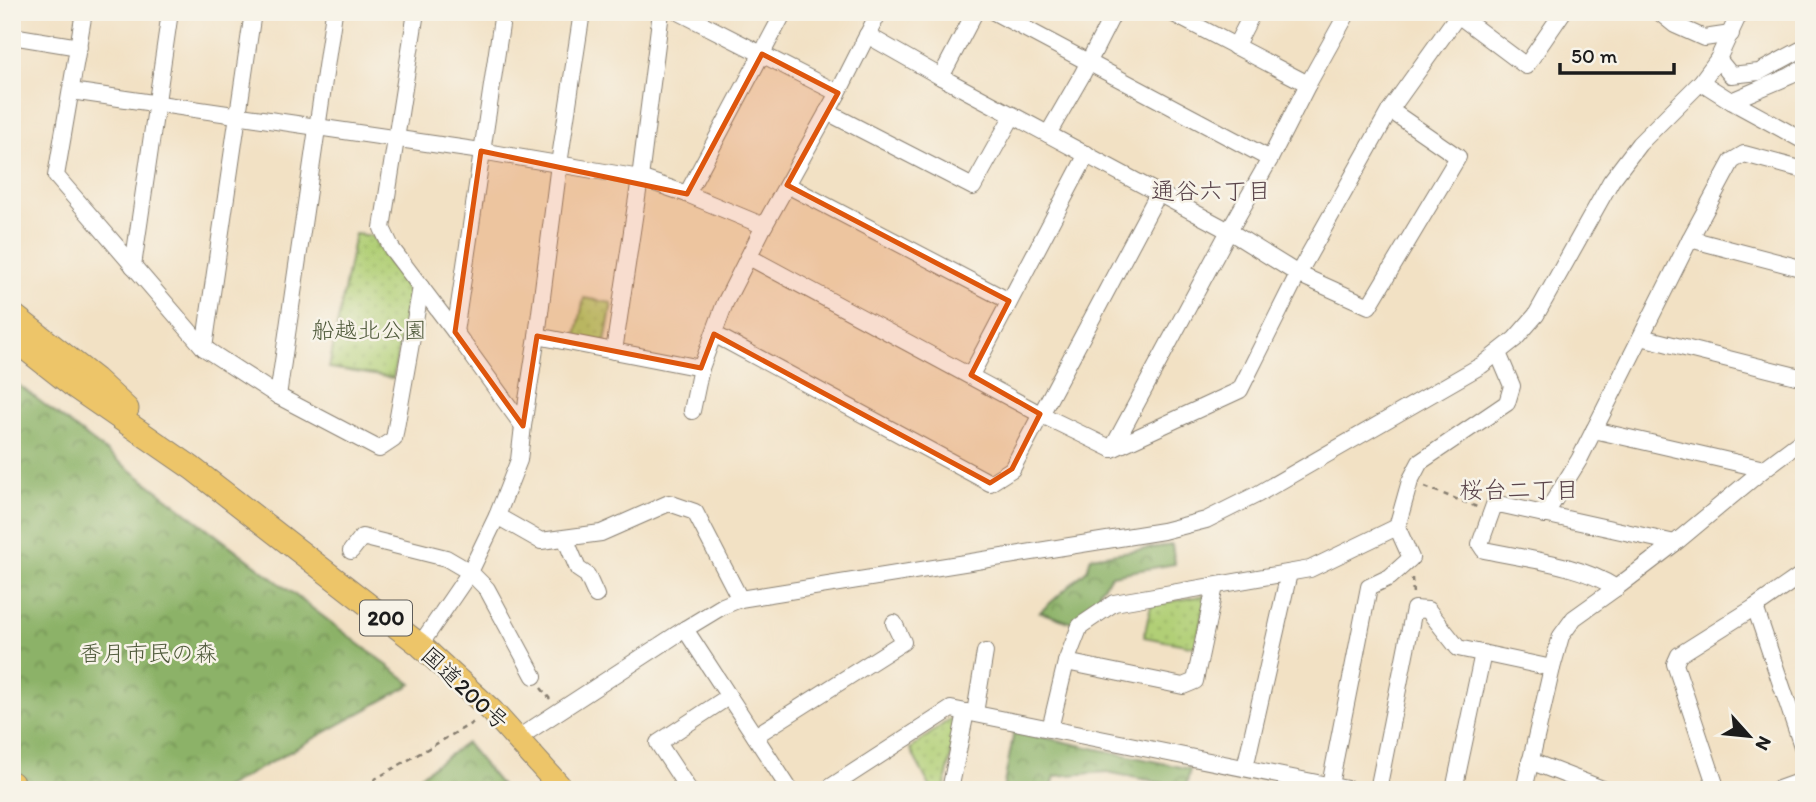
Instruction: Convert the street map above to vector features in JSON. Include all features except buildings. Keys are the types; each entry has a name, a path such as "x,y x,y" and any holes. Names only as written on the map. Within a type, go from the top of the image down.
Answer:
{"highway":[{"name":"国道200号","path":"12,314 95,379 192,468"},
{"name":"国道200号","path":"12,338 72,385 192,468 420,645 492,711 562,790"},
{"path":"12,783 15,790"}],"street":[{"path":"84,12 56,176 204,348 278,396 379,449 394,439 421,287"},
{"path":"133,266 170,12"},
{"path":"204,348 253,12"},
{"path":"278,396 334,12"},
{"path":"416,12 382,228 393,249 523,426"},
{"path":"456,332 503,12"},
{"path":"420,645 470,572 497,516 519,460 582,12"},
{"path":"614,351 661,12"},
{"path":"680,12 838,93"},
{"path":"687,194 784,12"},
{"path":"692,411 701,369 725,303 879,12"},
{"path":"941,77 975,12"},
{"path":"994,12 1270,159"},
{"path":"1048,134 1114,12"},
{"path":"1170,12 1308,84"},
{"path":"1235,47 1253,12"},
{"path":"1112,449 1348,12"},
{"path":"1112,449 1240,390 1298,274 1390,110 1456,14 1526,65 1563,12"},
{"path":"1659,12 1675,25 1703,38 1731,34"},
{"path":"518,738 685,629 740,599 1163,531 1206,520 1282,480 1482,365 1515,339 1536,315 1611,180 1639,144 1701,82 1718,59 1740,12"},
{"path":"867,35 1229,231 1298,274 1368,306 1458,157 1390,110"},
{"path":"12,36 79,47"},
{"path":"1718,59 1731,75 1759,72 1804,48"},
{"path":"1731,101 1804,68"},
{"path":"1701,82 1804,141"},
{"path":"71,91 481,151 639,178 687,194 764,226"},
{"path":"827,112 973,187 1013,115"},
{"path":"971,375 1087,154"},
{"path":"1545,515 1580,460 1731,161 1744,154 1804,170"},
{"path":"787,185 1009,301"},
{"path":"714,334 990,482 1012,469 1158,194"},
{"path":"1690,239 1804,269"},
{"path":"749,257 1040,414 1112,449"},
{"path":"537,336 701,369"},
{"path":"1641,337 1804,378"},
{"path":"1330,785 1369,587 1390,577 1411,558 1397,527 1410,481 1420,462 1507,403 1512,386 1498,353"},
{"path":"1594,429 1764,469"},
{"path":"1524,790 1552,668 1562,636 1574,618 1616,589 1804,439"},
{"path":"497,516 541,541 601,533 669,503 695,512 740,599"},
{"path":"1616,589 1606,582 1566,568 1484,550 1480,544 1494,505 1675,543"},
{"path":"1050,729 1066,662 1080,626 1114,603 1310,569 1397,527"},
{"path":"351,551 362,537 446,558 470,572 487,589 534,676"},
{"path":"565,538 578,569 587,575 596,595"},
{"path":"1245,768 1289,573"},
{"path":"1717,790 1675,664 1679,655 1804,573"},
{"path":"1066,662 1183,686 1195,681 1215,586"},
{"path":"1755,607 1804,752"},
{"path":"1378,790 1414,609 1428,610 1458,648 1552,668"},
{"path":"755,736 903,642 894,622"},
{"path":"685,629 790,790"},
{"path":"950,790 985,652"},
{"path":"1454,790 1483,653"},
{"path":"689,790 659,743 728,696"},
{"path":"826,790 951,709 1352,790"},
{"path":"1530,761 1605,790"},
{"path":"1776,790 1804,780"}],"path":[{"path":"1410,481 1490,512"},
{"path":"1411,558 1414,609"},
{"path":"534,676 559,710"},
{"path":"356,790 492,711"}],"highlighted area":[{"path":"762,54 838,93 787,185 1009,301 971,375 1040,414 1012,469 990,483 714,334 701,368 537,336 523,426 455,332 481,151 687,194"}],"green space":[{"name":"船越北公園","path":"355,234 372,236 409,292 393,378 329,368"},
{"path":"584,298 612,303 605,342 576,337"},
{"name":"香月市民の森","path":"12,380 412,684 221,790 12,790"},
{"path":"1172,545 1175,564 1112,575 1099,591 1104,599 1072,623 1040,612 1087,570 1091,557"},
{"path":"1206,595 1196,647 1144,637 1151,605"},
{"path":"950,719 958,720 944,790 932,790 910,749"},
{"path":"1014,731 1190,769 1186,788 1107,772 1055,776 1051,790 1003,790"},
{"path":"466,743 505,790 400,790"}],"district":[{"name":"通谷六丁目","path":"1211,191"},
{"name":"桜台二丁目","path":"1519,490"}]}
